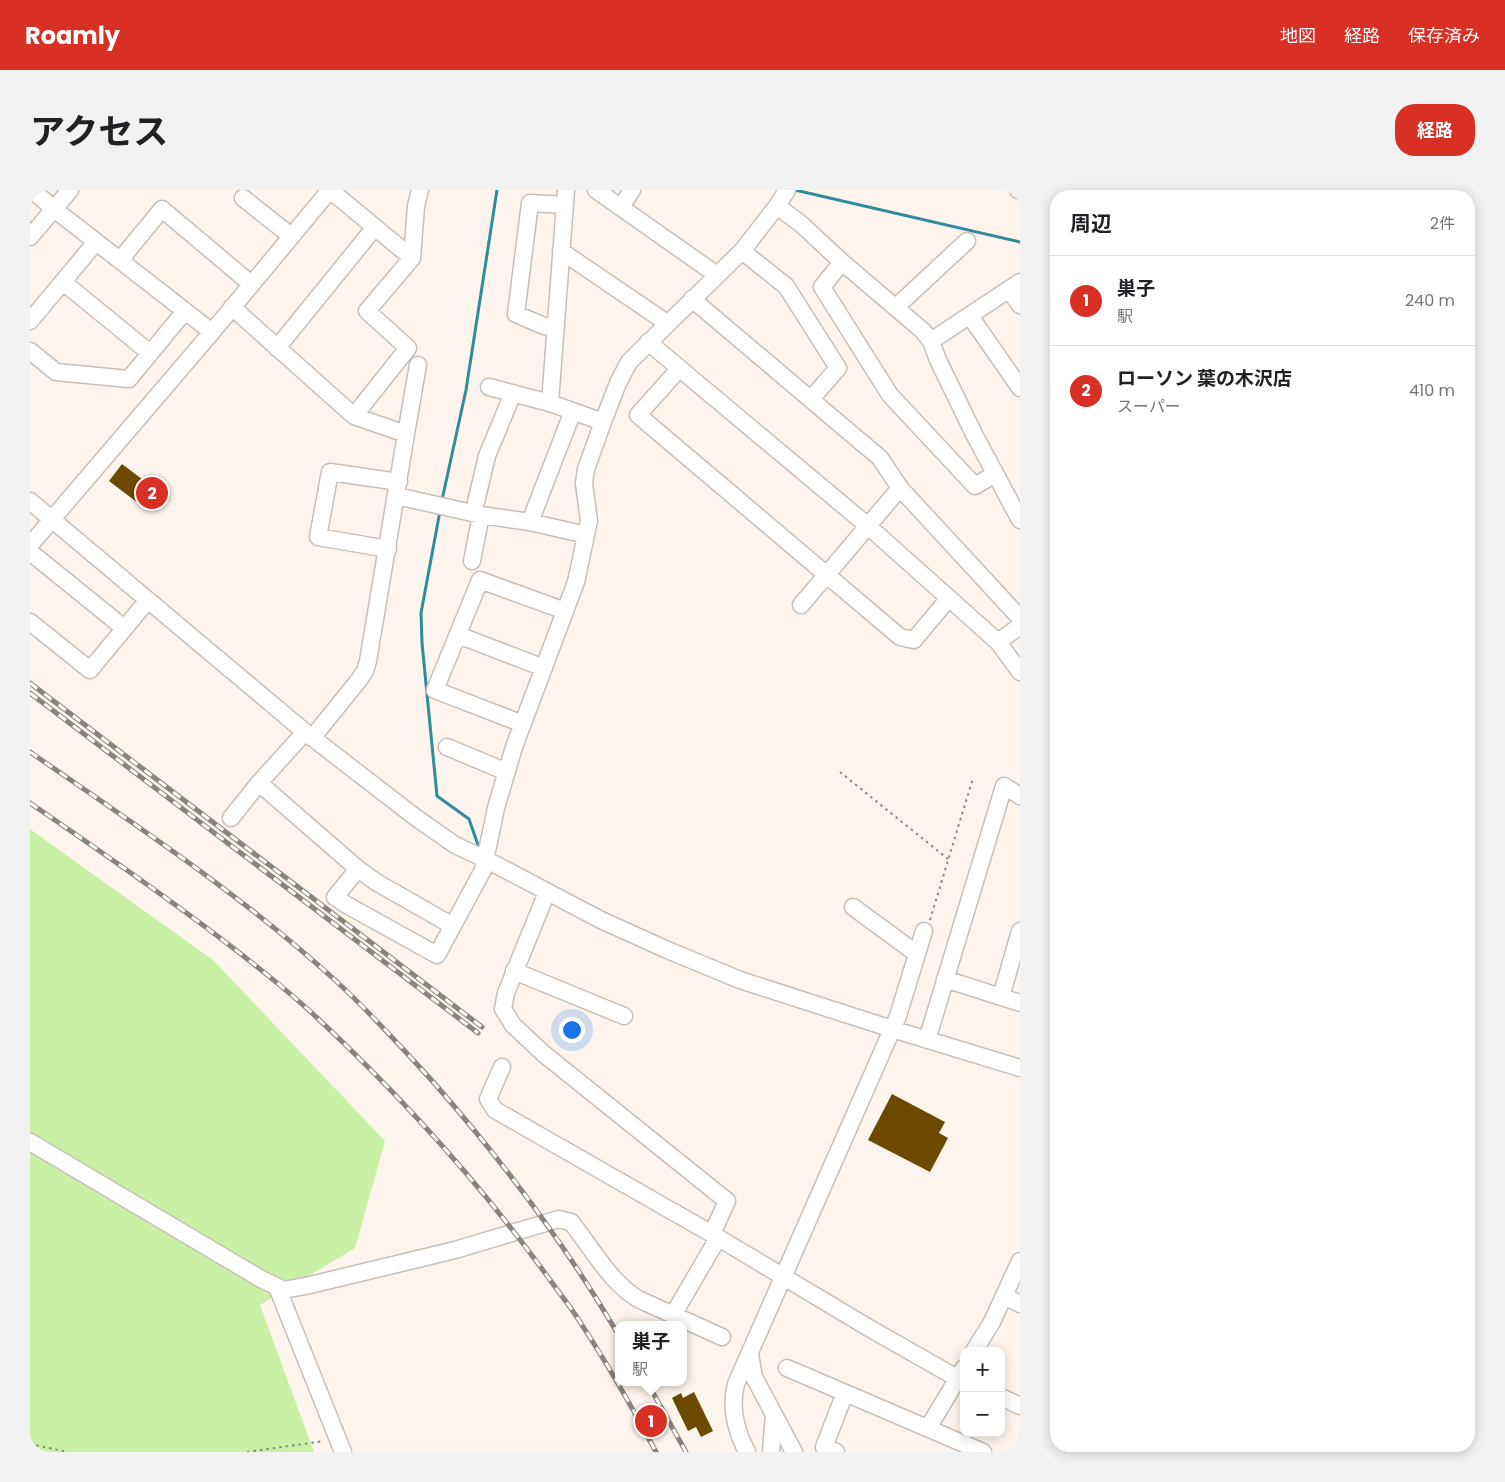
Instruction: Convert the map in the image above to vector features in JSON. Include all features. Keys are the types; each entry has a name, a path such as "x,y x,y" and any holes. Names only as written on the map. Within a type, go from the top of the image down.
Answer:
{"street":[{"path":"32,190 212,332"},
{"path":"30,237 70,190"},
{"path":"30,545 212,332 330,190 412,258"},
{"path":"354,416 408,348 367,311 412,258 416,206 420,190"},
{"path":"596,190 717,275"},
{"path":"621,207 632,190"},
{"path":"358,869 335,897 437,955 484,870 496,808 507,772 576,582 589,521 584,484 586,469 618,383 629,362 742,250 783,196 801,224 842,262 923,331 931,341 938,360 1020,520"},
{"path":"243,198 291,236"},
{"path":"550,403 556,327 562,251 565,198 530,203 516,314 544,326 556,327"},
{"path":"120,260 162,209 252,284"},
{"path":"277,348 375,227"},
{"path":"896,307 967,241"},
{"path":"30,321 96,242"},
{"path":"742,250 786,286 838,368 811,398"},
{"path":"562,251 667,323"},
{"path":"842,262 822,287 890,395 975,486 995,474"},
{"path":"62,282 150,353"},
{"path":"931,341 1015,286 1020,305"},
{"path":"692,299 880,458 900,488 1020,618"},
{"path":"232,308 354,416 406,434"},
{"path":"30,351 56,372 129,379 185,311"},
{"path":"970,316 1020,388"},
{"path":"648,342 868,526 950,598 998,642 1020,672"},
{"path":"231,818 260,783 309,735 365,671 388,549 418,365"},
{"path":"679,369 638,415 900,637 914,640 950,598"},
{"path":"489,387 550,403 603,422"},
{"path":"472,561 488,456 513,393"},
{"path":"530,522 573,411"},
{"path":"388,549 318,537 330,472 398,489 440,506 479,509 586,535"},
{"path":"801,604 900,488"},
{"path":"30,501 309,735 415,817 456,845 610,924 740,980 1020,1068"},
{"path":"30,552 124,628"},
{"path":"523,724 435,690 480,580 565,611"},
{"path":"30,622 90,670 148,600"},
{"path":"998,642 1020,626"},
{"path":"458,635 544,668"},
{"path":"447,747 507,772"},
{"path":"260,783 358,869 376,882 453,926"},
{"path":"927,1040 1004,786 1020,796"},
{"path":"547,892 514,971 506,993 503,1009 513,1024 544,1054 727,1201 715,1236 673,1315"},
{"path":"853,906 917,954"},
{"path":"747,1452 740,1440 733,1404 736,1384 898,1016 924,931"},
{"path":"1001,997 1020,931"},
{"path":"514,971 624,1016"},
{"path":"945,979 1020,1003"},
{"path":"502,1067 488,1099 495,1110 784,1277 960,1375"},
{"path":"30,1142 261,1279 284,1290 456,1250 559,1219 571,1222 615,1281 626,1292 686,1321"},
{"path":"976,1347 992,1322 1020,1261"},
{"path":"277,1287 341,1446"},
{"path":"1004,1296 1020,1304"},
{"path":"687,1321 722,1337"},
{"path":"750,1354 754,1377 794,1452"},
{"path":"787,1368 982,1452"},
{"path":"928,1428 960,1378"},
{"path":"836,1452 824,1447 845,1393"},
{"path":"1005,1399 1020,1406"},
{"path":"771,1452 774,1414"}],"path":[{"path":"840,772 948,859"},
{"path":"924,931 928,926 973,778"},
{"path":"30,1444 68,1452"},
{"path":"247,1452 341,1446"}],"green space":[{"path":"30,829 213,960 385,1141 355,1248 260,1305 314,1452 30,1452"}],"building":[{"path":"122,464 151,486 138,503 109,481"},
{"path":"892,1094 945,1122 939,1133 948,1138 930,1172 868,1140"},
{"path":"694,1392 713,1431 701,1437 696,1427 688,1431 672,1398 681,1393 683,1398"}],"waterway":[{"path":"442,500 466,390 497,190"},
{"path":"795,190 1020,242"},
{"path":"440,511 421,613 422,643 437,796 469,819 479,848"}],"railway":[{"path":"30,683 482,1027"},
{"path":"30,693 478,1033"},
{"path":"30,752 148,833 263,919 300,949 362,1006 435,1084 509,1174 577,1268 615,1329"},
{"path":"30,803 152,888 258,967 313,1014 375,1074 464,1171 519,1238 573,1312 615,1378"},
{"path":"620,1386 656,1452"},
{"path":"649,1386 686,1452"}],"place":[{"name":"ローソン 葉の木沢店","path":"152,493"},
{"name":"巣子","path":"651,1421"}]}
